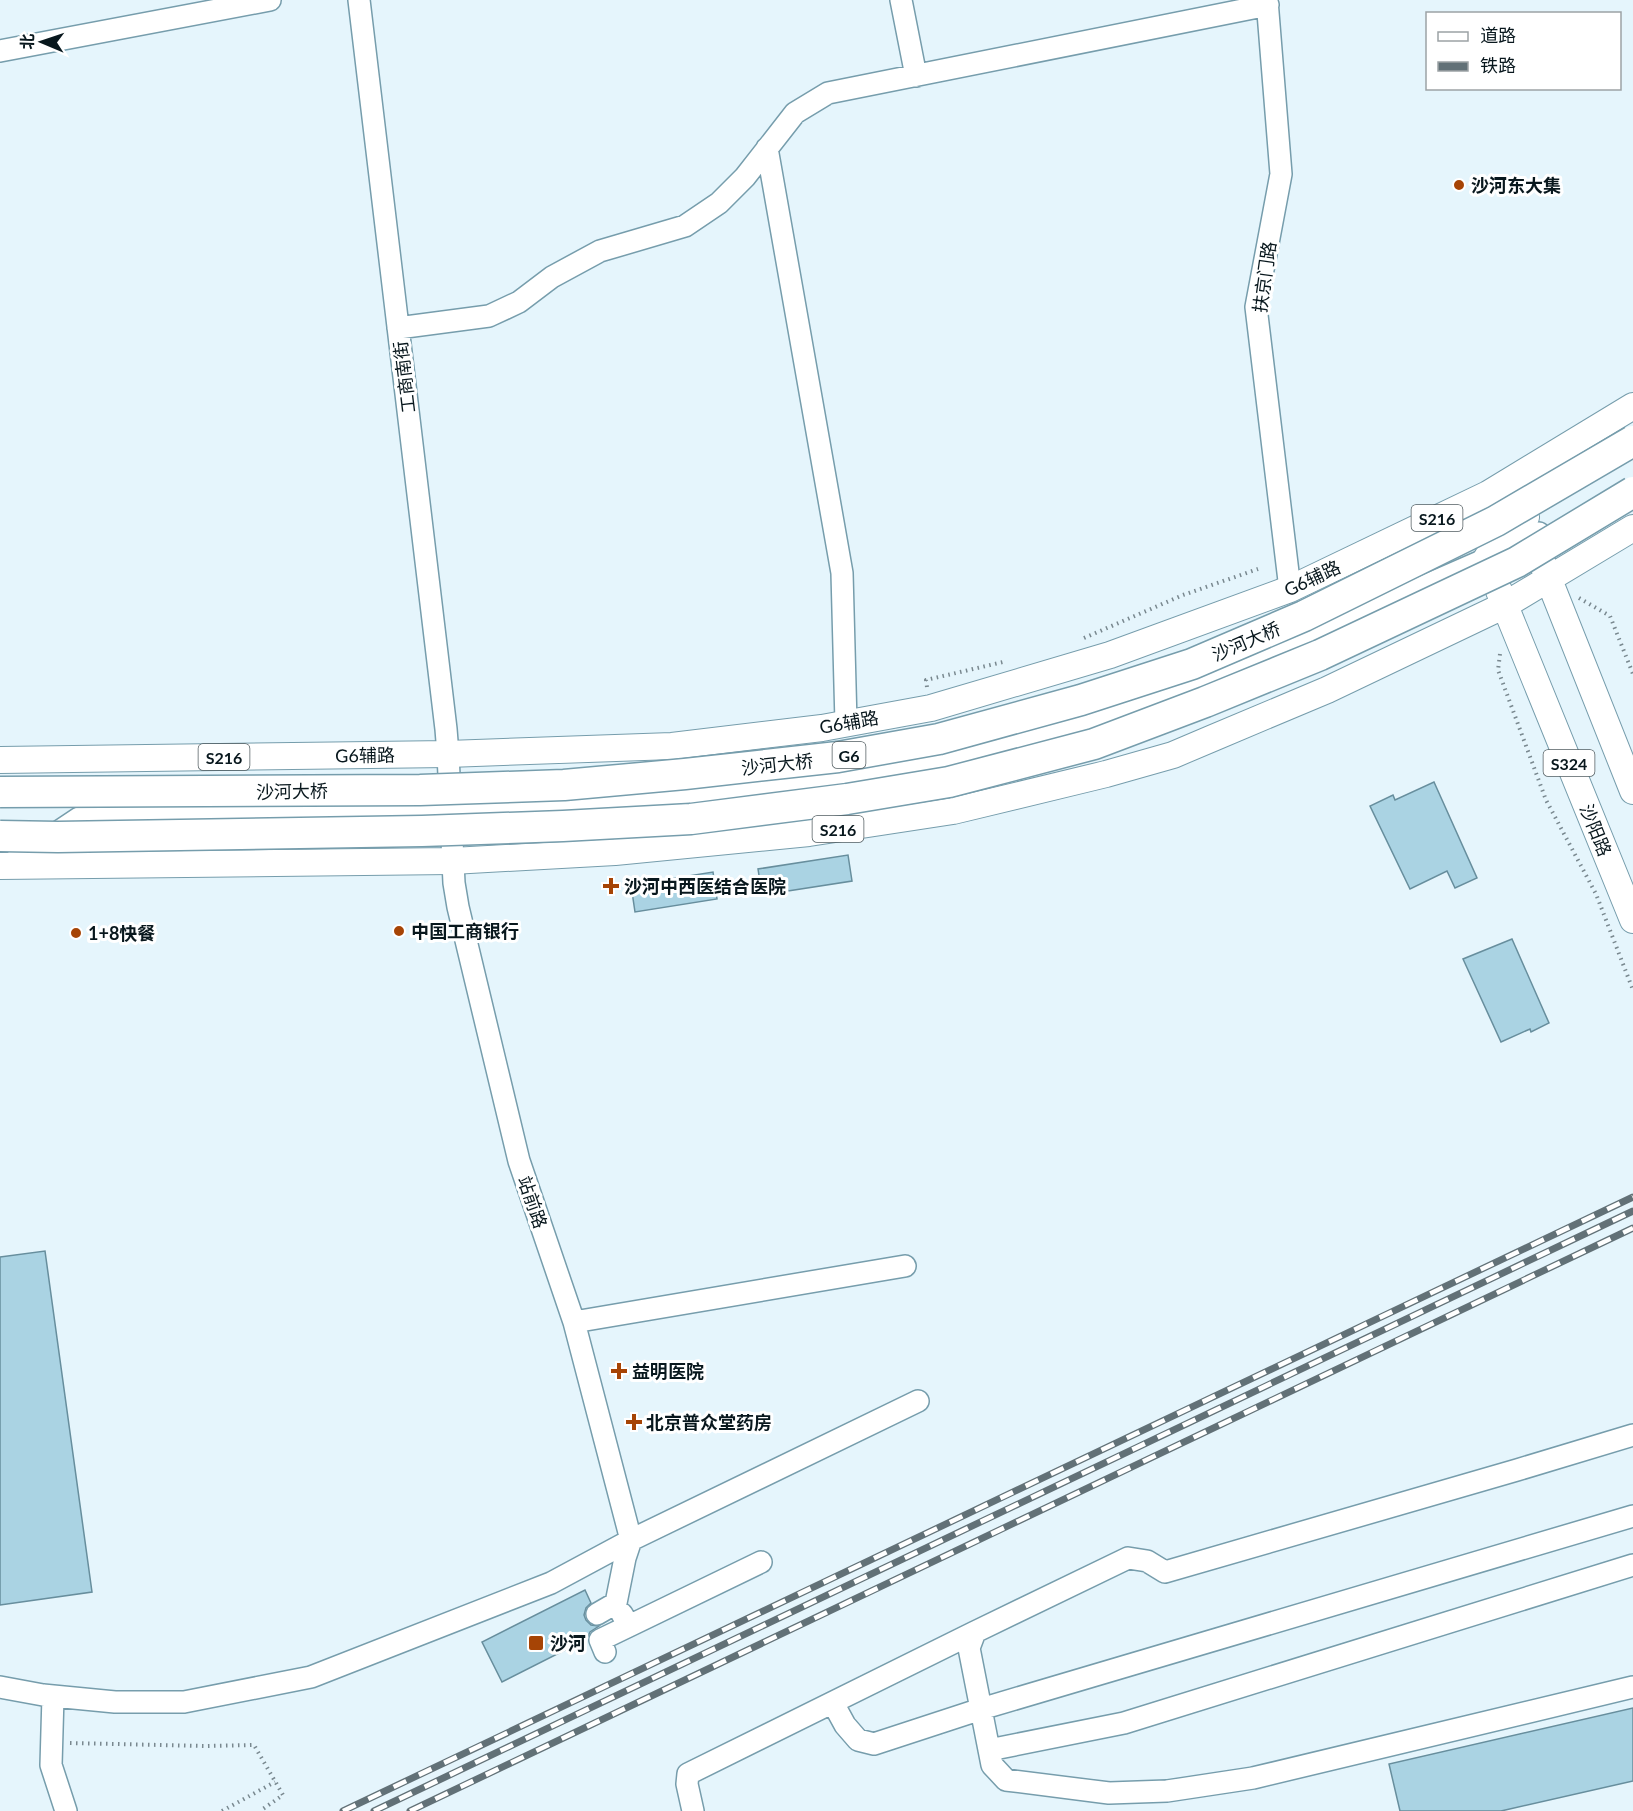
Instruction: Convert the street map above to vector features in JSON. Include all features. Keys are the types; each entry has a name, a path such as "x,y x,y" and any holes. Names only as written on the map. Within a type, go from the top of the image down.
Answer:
{"highway":[{"name":"沙河大桥","path":"0,792 420,790 564,785 838,758 939,739 1081,700 1192,664 1304,616 1496,521 1633,441"},
{"path":"0,836 399,831 692,819 847,799 949,782 1094,744 1320,655 1517,562 1633,492"}],"main road":[{"name":"G6辅路","path":"0,760 448,754 672,746 822,728 931,708 1110,655 1290,589 1488,494 1633,406"},
{"path":"1486,559 1504,530 1633,455"},
{"name":"S216","path":"4,866 452,861 615,852 809,833 953,811 1173,755 1327,690 1505,605 1633,528"},
{"path":"1504,530 1532,537"},
{"name":"S324","path":"1532,537 1633,791"},
{"name":"沙阳路","path":"1486,559 1633,920"}],"street":[{"path":"0,51 270,0"},
{"name":"工商南街","path":"359,0 448,754 450,809"},
{"path":"901,0 916,76"},
{"path":"398,328 489,316 519,302 552,277 600,251 685,226 719,202 745,177 795,113 828,93 1267,3"},
{"name":"扶京门路","path":"1267,3 1281,174 1256,307 1290,589"},
{"path":"767,148 842,573 846,723"},
{"path":"4,866 79,818 564,805 676,797 786,785 942,760 1012,743 1198,684 1314,638 1376,607 1532,537 1633,478"},
{"name":"站前路","path":"450,809 452,861 458,907 519,1161 574,1322 632,1540"},
{"path":"574,1322 905,1266"},
{"path":"0,1687 53,1696 115,1702 184,1702 311,1677 551,1583 632,1540 918,1401"},
{"path":"693,1811 687,1784 688,1774 1128,1558 1147,1561 1165,1572 1633,1435"},
{"path":"833,1703 845,1725 858,1740 874,1744 981,1708 1633,1516"},
{"path":"629,1626 616,1603 625,1558 632,1540"},
{"path":"605,1652 600,1640 761,1562"},
{"path":"989,1750 1124,1723 1633,1565"},
{"path":"597,1614 616,1603"},
{"path":"975,1632 969,1648 992,1765 1006,1780 1109,1793 1167,1791 1253,1778 1633,1687"},
{"path":"53,1696 51,1765 66,1811"}],"path":[{"path":"1549,580 1610,616 1633,674"},
{"path":"1500,649 1498,670 1546,800 1596,894 1633,990"},
{"path":"51,1743 254,1745 283,1795 260,1811"},
{"path":"222,1811 275,1782"}],"building":[{"path":"1434,782 1477,878 1455,888 1447,871 1410,889 1370,806 1393,795 1395,800"},
{"path":"848,855 852,881 762,895 758,869"},
{"path":"713,872 717,899 635,912 631,885"},
{"path":"1512,939 1549,1023 1501,1042 1463,959"},
{"path":"45,1251 92,1592 0,1605 0,1257"},
{"path":"585,1590 591,1603 584,1615 591,1625 599,1626 590,1632 587,1639 502,1682 482,1642"},
{"path":"1633,1708 1633,1781 1501,1811 1400,1811 1389,1764"}],"railway":[{"path":"343,1811 1633,1197"},
{"path":"374,1811 1633,1211"},
{"path":"410,1811 1633,1228"}],"place":[{"name":"沙河东大集","path":"1459,185"},
{"name":"沙河中西医结合医院","path":"611,886"},
{"name":"中国工商银行","path":"399,931"},
{"name":"1+8快餐","path":"76,933"},
{"name":"益明医院","path":"619,1371"},
{"name":"北京普众堂药房","path":"634,1422"},
{"name":"沙河","path":"536,1643"}]}
